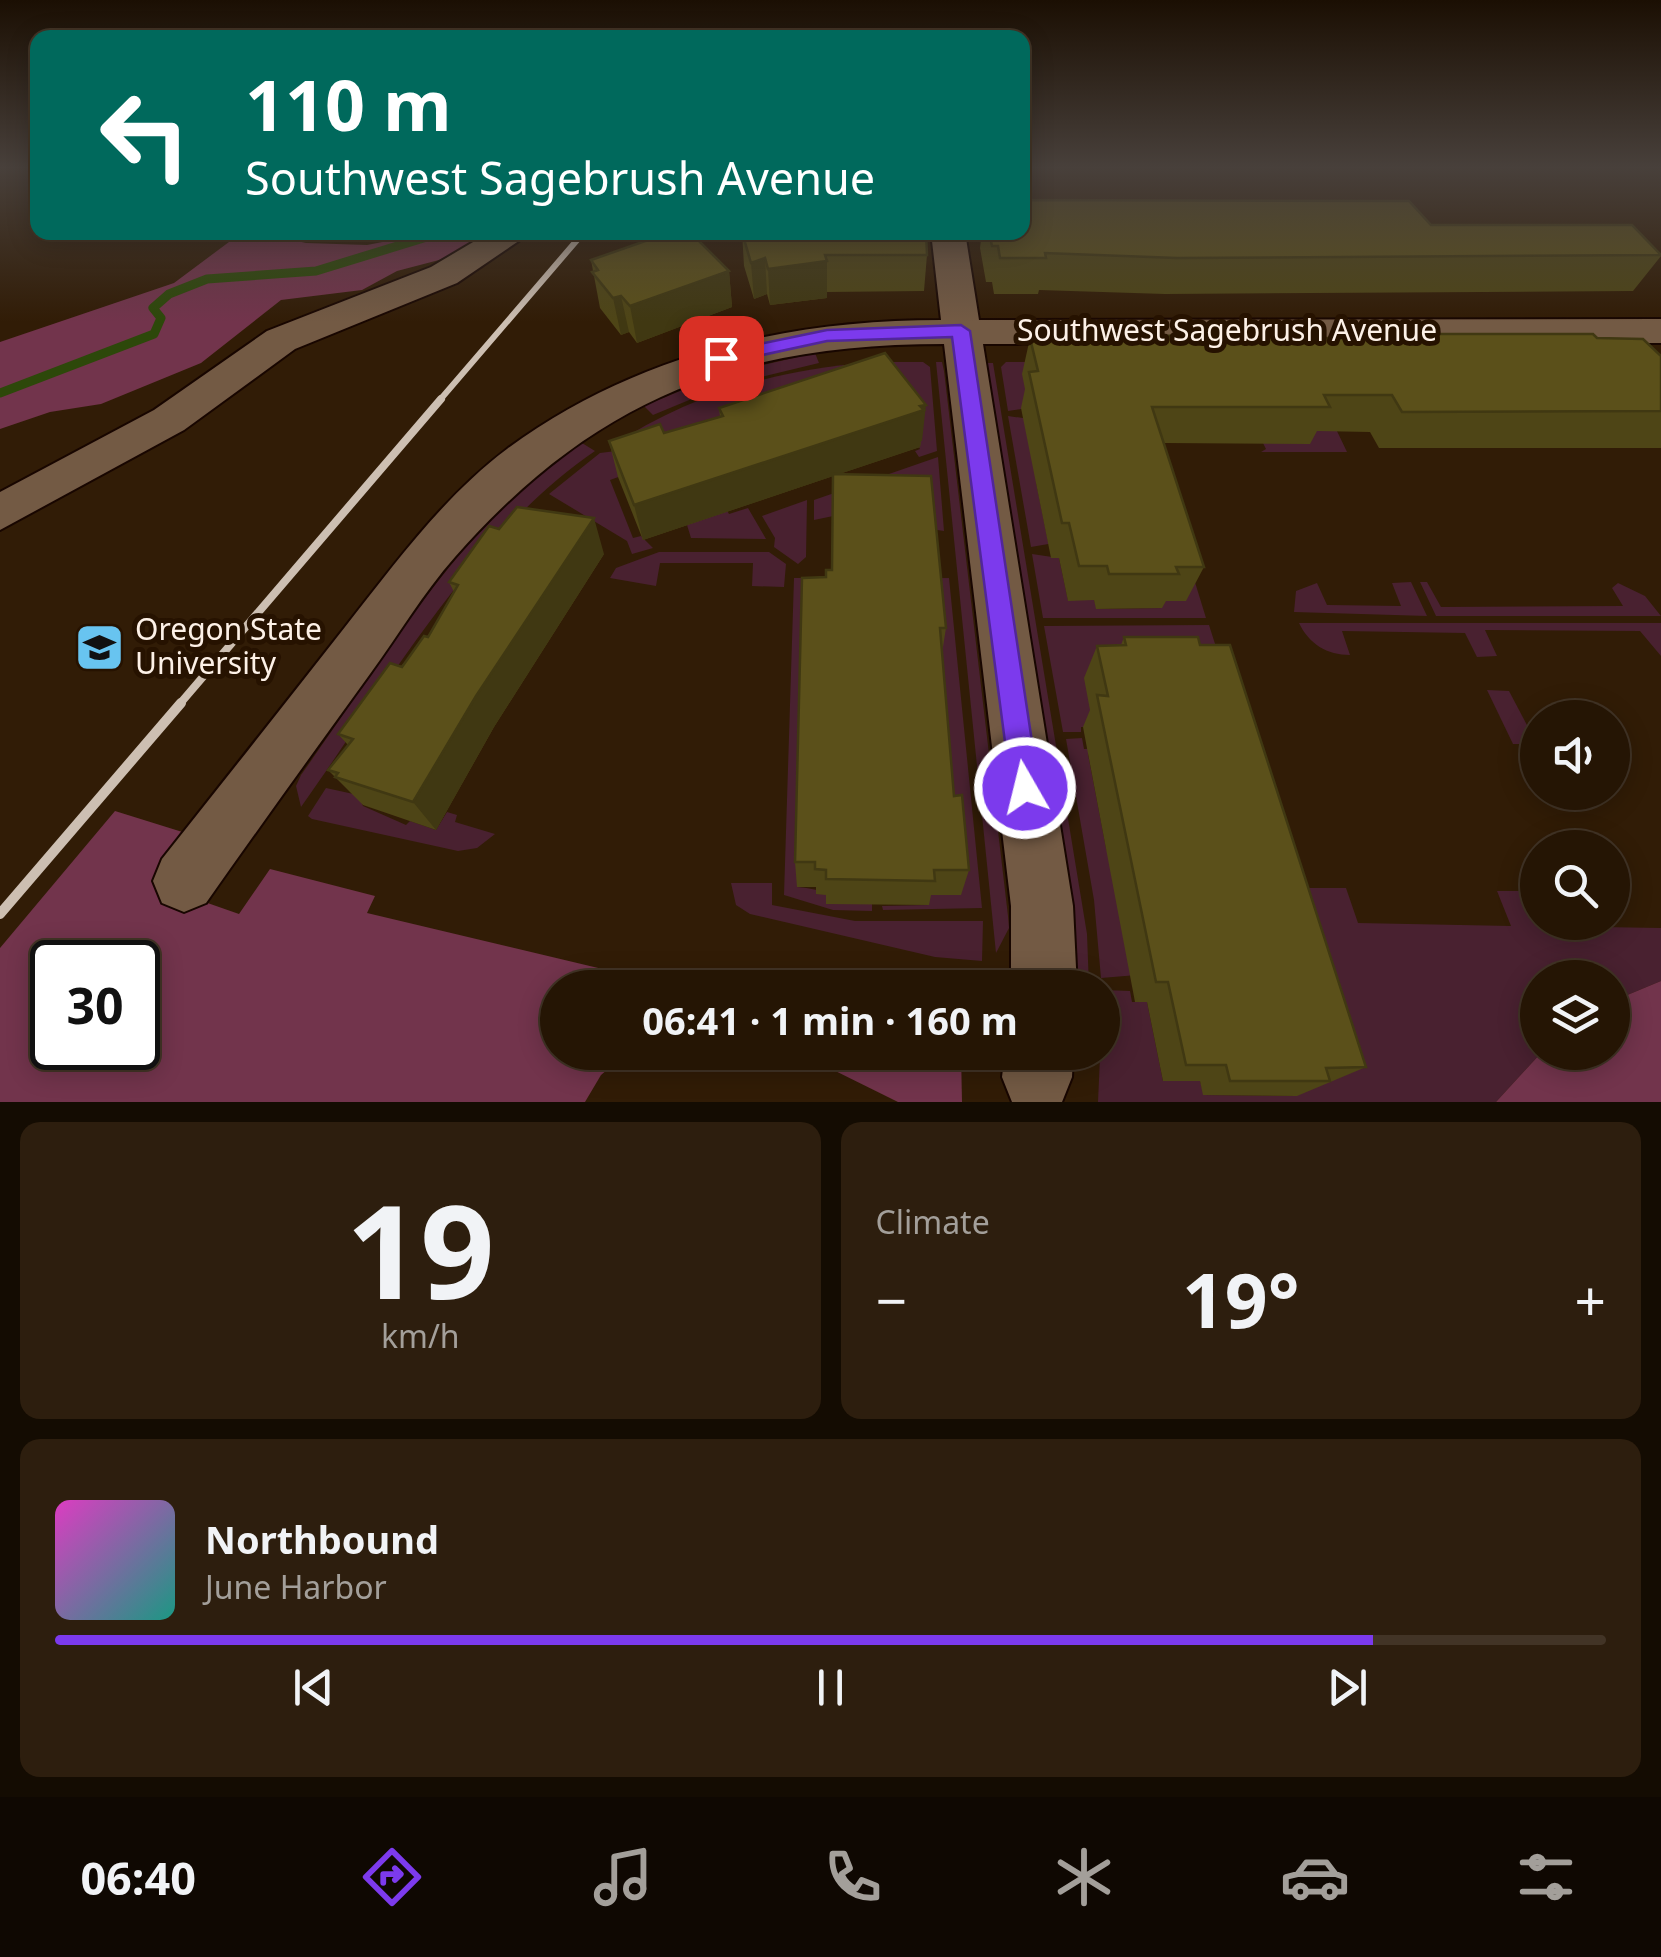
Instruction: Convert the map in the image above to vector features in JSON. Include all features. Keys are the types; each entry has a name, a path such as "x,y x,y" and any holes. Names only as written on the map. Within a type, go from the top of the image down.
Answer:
{"street":[{"path":"0,514 169,420 281,340 358,306 444,275 503,240"},
{"path":"949,240 1042,906 1044,970"},
{"name":"Southwest Sagebrush Avenue","path":"184,881 436,546 491,487 554,437 634,391 721,358 827,336 961,331 1661,331"},
{"path":"216,383 223,392 241,394 339,349"}],"shaded area":[{"path":"232,240 367,245 393,240 483,240 439,260 397,271 362,290 281,300 201,363 101,404 50,412 0,429 0,342 174,283"},
{"path":"815,353 819,363 723,386 653,415 644,406 716,376"},
{"path":"876,362 923,362 930,367 937,451 919,457 915,451 920,449"},
{"path":"936,362 942,362 944,371 1008,916 1009,928 996,953"},
{"path":"1006,362 1128,362 1023,374 1029,408 1008,411 1001,367"},
{"path":"1304,362 1347,452 1261,452 1266,449 1263,443"},
{"path":"865,363 805,392 741,416 611,447 669,413 732,388 798,372"},
{"path":"987,363 993,363 1087,934 1088,970 1075,970 1074,927"},
{"path":"1008,416 1037,420 1036,482 1048,541 1060,542 1031,547"},
{"path":"582,443 595,451 551,485 471,568 399,664 301,807 296,786 301,775 427,596 498,512 538,475"},
{"path":"624,450 635,471 610,480 633,538 641,536 653,548 632,554 627,541 549,494 600,453"},
{"path":"938,457 944,531 838,515 814,520 814,500"},
{"path":"703,467 729,514 748,508 766,539 691,538 687,525"},
{"path":"807,500 806,557 798,564 774,547 775,538 762,516"},
{"path":"659,552 769,552 786,564 784,587 752,586 753,563 660,563 656,586 610,578 616,568"},
{"path":"1186,553 1206,618 1043,618 1032,554 1059,558 1068,600 1094,600 1097,609 1161,608"},
{"path":"794,578 864,578 797,887 872,904 872,911 833,910 784,895"},
{"path":"949,578 982,908 883,910 882,906 928,905 872,579"},
{"path":"1411,582 1427,616 1294,612 1296,591 1317,583 1327,605 1401,606 1392,583"},
{"path":"1420,582 1427,582 1441,607 1623,606 1612,588 1618,583 1645,596 1661,616 1436,616"},
{"path":"1299,623 1661,623 1661,656 1640,631 1485,630 1497,656 1477,657 1465,633 1342,631 1350,655 1326,650 1313,642"},
{"path":"1209,625 1243,732 1081,727 1081,732 1063,732 1044,626"},
{"path":"1487,690 1509,691 1520,712 1520,744 1513,744"},
{"path":"1082,738 1084,749 1103,748 1088,754 1106,848 1149,974 1120,976 1120,970 1100,970 1094,900 1066,739"},
{"path":"326,788 358,795 363,806 406,825 410,821 436,830 447,812 457,815 455,822 495,834 477,848 458,851 312,819 308,816"},
{"path":"115,811 192,835 159,886 239,914 270,869 375,896 367,913 607,970 540,970 540,1070 607,1070 585,1102 0,1102 0,948"},
{"path":"731,883 772,883 772,905 855,921 983,921 982,961 935,957 750,914 736,905"},
{"path":"1303,888 1346,888 1358,923 1511,926 1497,891 1520,891 1520,940 1630,940 1630,927 1661,928 1661,981 1630,994 1630,960 1520,960 1520,1070 1525,1070 1496,1102 1098,1102 1099,1070 1120,1070 1120,991 1130,991 1132,1002 1147,1002 1163,1081 1200,1081 1204,1095 1296,1096 1306,998"},
{"path":"1661,981 1661,1102 1496,1102 1525,1070 1630,1070 1630,994"},
{"path":"833,1070 961,1070 962,1102 898,1102"}],"building":[{"path":"1030,219 1426,219 1431,225 1632,225 1661,255 1177,258 1045,253 1046,258 1000,258 998,246 992,246 991,240 1030,240"},
{"path":"648,240 698,240 729,271 630,306 621,296 613,298 592,272 598,270 591,260"},
{"path":"744,240 926,240 927,255 825,255 827,261 768,269 765,258 751,263"},
{"path":"1050,334 1394,339 1403,338 1400,334 1593,334 1597,338 1643,339 1661,356 1661,411 1402,412 1392,395 1324,395 1330,407 1152,407 1204,567 1176,567 1179,574 1109,574 1107,566 1079,566 1069,523 1062,523 1029,372 1038,371 1030,338 1051,338"},
{"path":"885,353 926,405 920,406 924,410 634,505 609,441 660,424 664,433 723,416 719,408"},
{"path":"833,474 931,476 946,628 940,628 954,796 962,795 969,870 934,870 935,881 826,879 826,870 815,869 815,862 795,862 802,578 826,577 826,570 832,570"},
{"path":"517,507 594,518 476,696 413,802 335,777 338,773 328,770 353,739 338,734 390,663 402,667 424,636 428,637 458,585 449,582 489,526 499,529"},
{"path":"1124,637 1198,637 1200,645 1230,645 1366,1067 1326,1068 1330,1081 1230,1081 1226,1065 1186,1065 1168,982 1156,982 1097,695 1108,696 1097,646 1126,645"}],"waterway":[{"path":"0,393 154,334 161,318 153,308 169,294 207,279 316,271 417,240"}],"railway":[{"path":"439,401 577,240"},
{"path":"178,706 441,399"},
{"path":"0,914 181,703"}],"place":[{"name":"Oregon State University","path":"100,647"}],"route":[{"path":"721,358 827,336 961,331 1025,788"}]}
